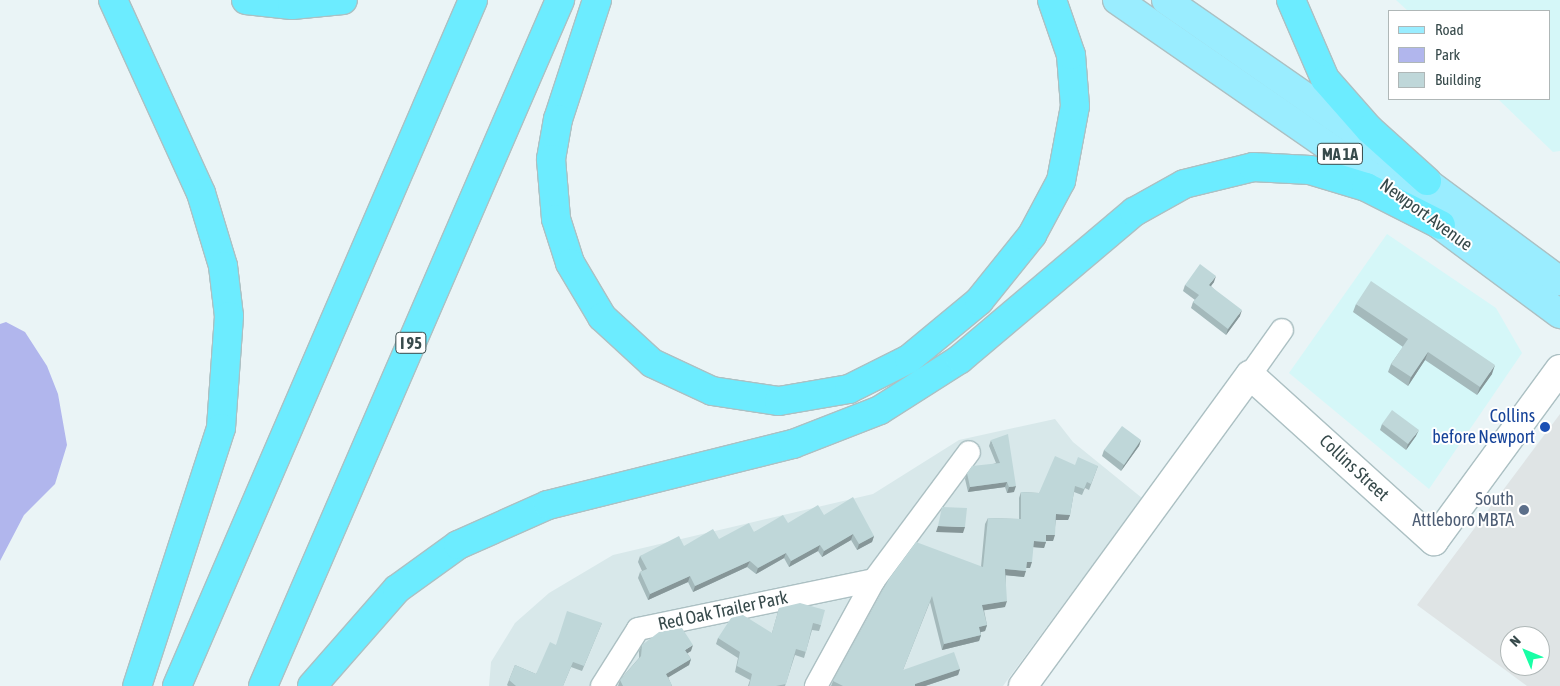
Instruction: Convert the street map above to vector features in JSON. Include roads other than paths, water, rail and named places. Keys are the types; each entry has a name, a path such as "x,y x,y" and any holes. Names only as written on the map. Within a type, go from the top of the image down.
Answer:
{"highway":[{"path":"113,0 204,201 223,266 230,316 221,428 137,686"},
{"path":"246,0 292,6 343,0"},
{"path":"176,686 473,0"},
{"name":"I 95","path":"263,686 560,0"},
{"path":"597,0 558,119 551,159 556,219 570,263 602,317 652,362 712,391 779,400 848,389 909,359 979,301 1032,235 1061,181 1075,114 1071,55 1052,0"},
{"path":"1291,0 1325,78 1369,129 1426,182"},
{"path":"312,686 396,589 466,540 548,505 793,444 880,410 960,359 1134,212 1184,184 1240,169 1303,169 1366,187 1441,225"}],"main road":[{"name":"Newport Avenue","path":"1117,0 1441,225 1560,314"},
{"name":"Newport Avenue","path":"1166,0 1426,182 1560,281"}],"street":[{"path":"1023,686 1282,330"},
{"name":"Collins Street","path":"1250,375 1434,541 1560,369"},
{"path":"816,686 874,580 969,452"},
{"name":"Red Oak Trailer Park","path":"602,686 638,629 874,580"}],"place":[{"name":"Collins before Newport","path":"1545,427"},
{"name":"South Attleboro MBTA","path":"1524,510"}]}
